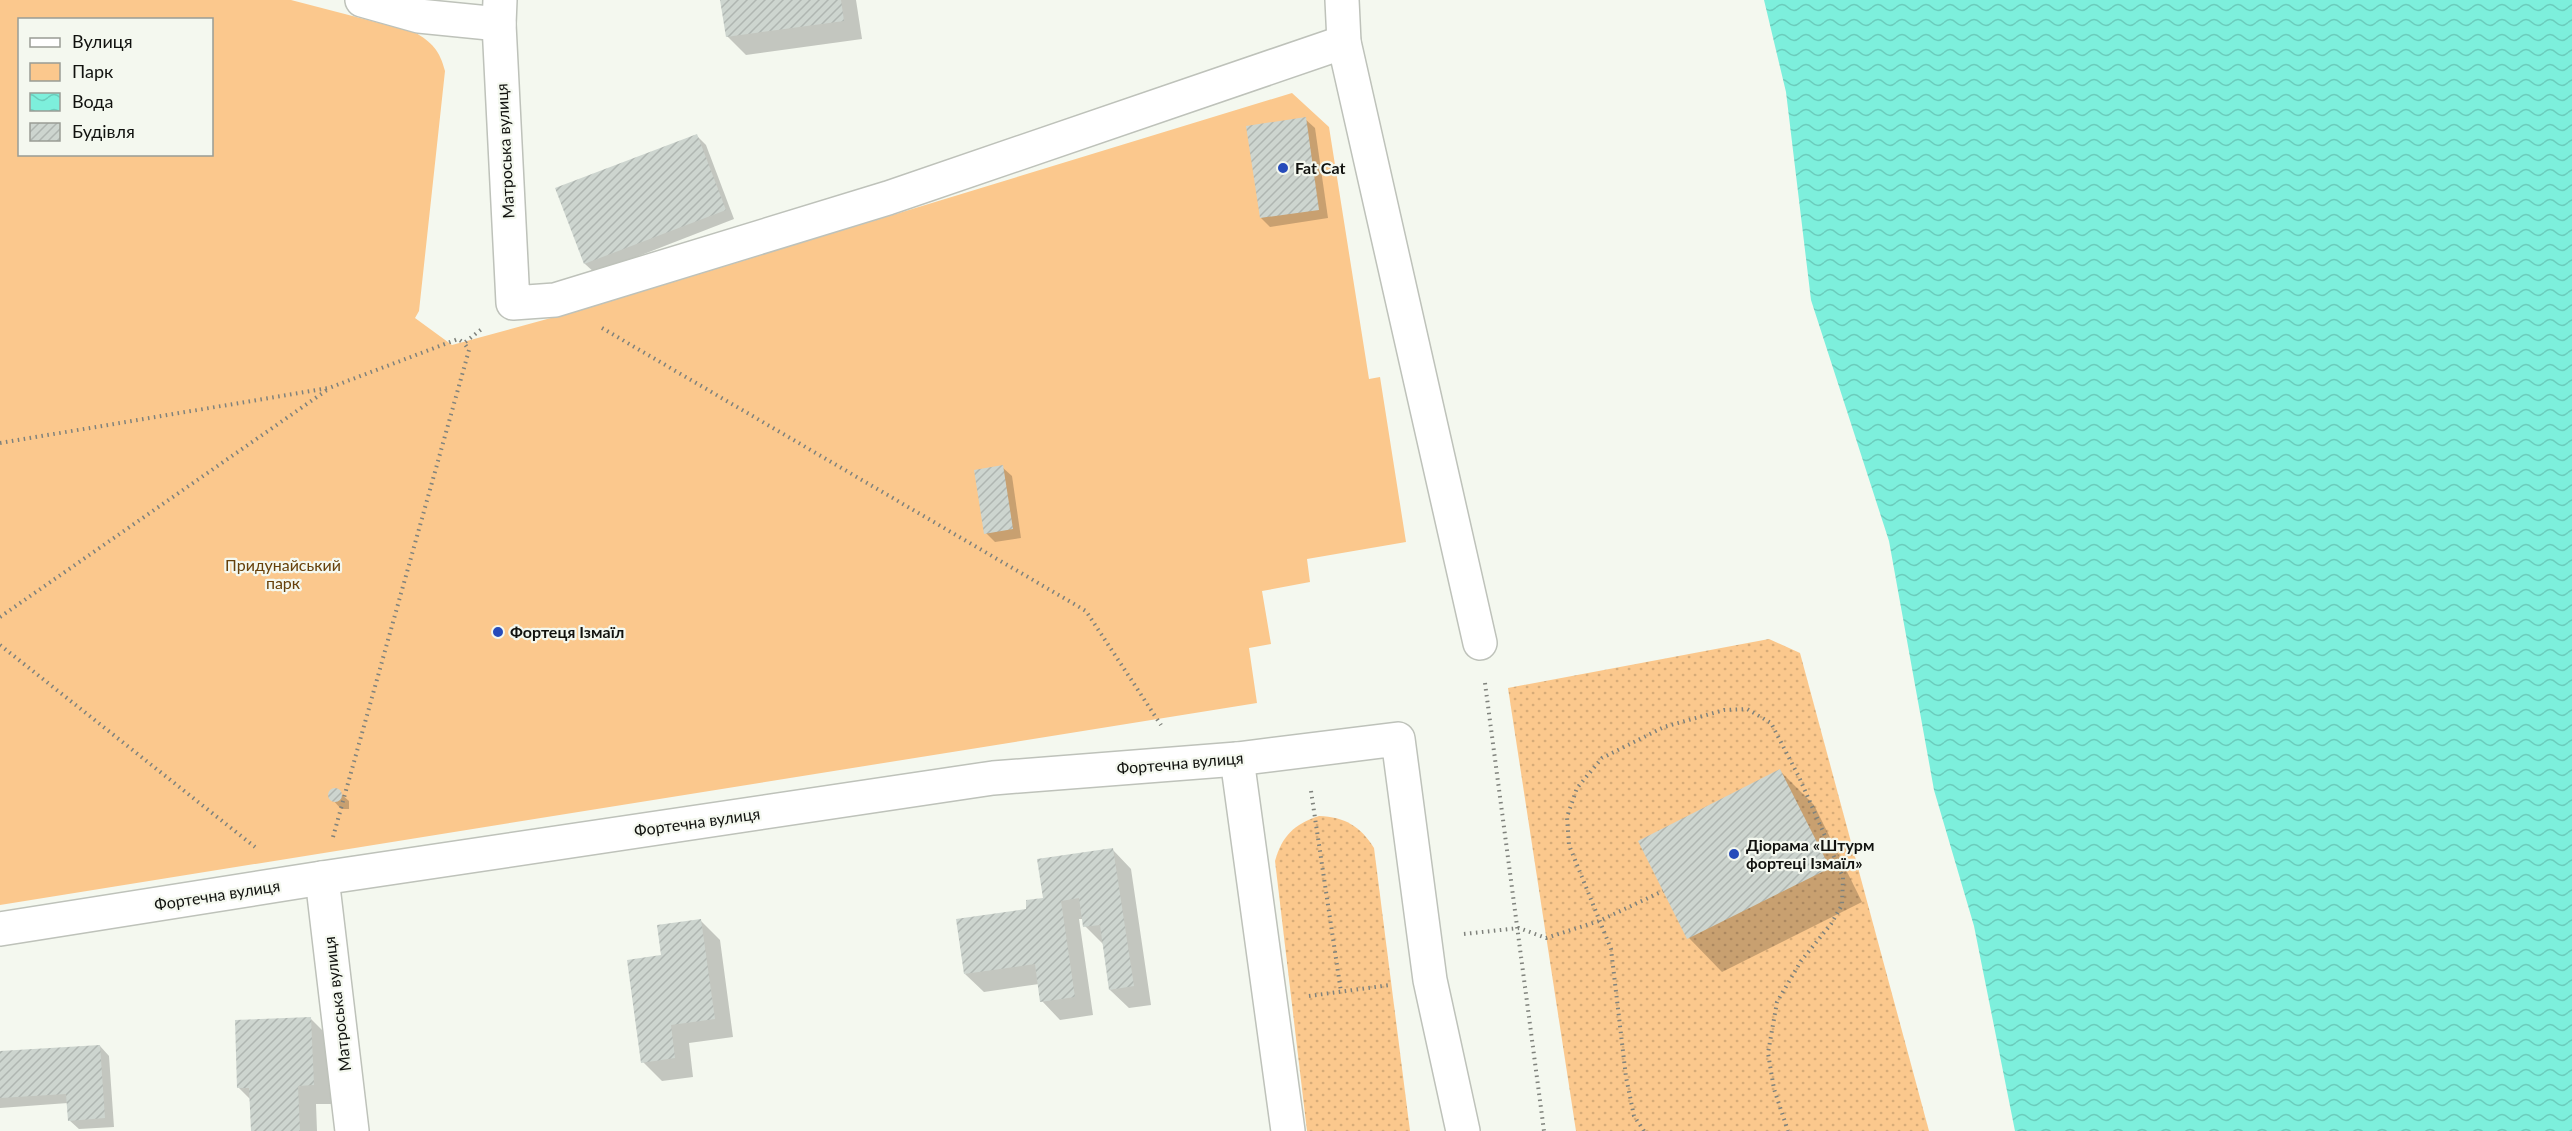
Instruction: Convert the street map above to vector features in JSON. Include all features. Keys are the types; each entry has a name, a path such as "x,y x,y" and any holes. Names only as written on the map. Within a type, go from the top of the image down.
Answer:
{"street":[{"path":"362,0 419,16 499,12"},
{"path":"1342,0 1344,42 1480,643"},
{"name":"Матроська вулиця","path":"499,12 513,303"},
{"path":"513,303 555,300 888,198 1344,42"},
{"name":"Фортечна вулиця","path":"0,929 322,878 993,778 1237,759 1398,738 1425,938"},
{"path":"1237,759 1288,1131"},
{"name":"Матроська вулиця","path":"322,878 352,1131"},
{"path":"1425,938 1431,980 1463,1131"}],"path":[{"path":"555,300 1086,611 1186,764"},
{"path":"464,344 513,303"},
{"path":"0,443 329,388 458,339 469,350 322,878"},
{"path":"0,617 329,388"},
{"path":"1480,643 1544,1131"},
{"path":"0,645 260,851"},
{"path":"1644,1131 1634,1116 1626,1077 1611,949 1569,845 1567,817 1577,788 1602,758 1664,727 1724,710 1747,709 1772,723 1800,777 1843,876 1842,905 1831,924 1801,961 1777,1002 1768,1053 1774,1089 1788,1131"},
{"path":"1305,751 1341,992"},
{"path":"1425,938 1519,928 1546,938 1599,921 1663,891"},
{"path":"1269,1001 1431,980"}],"green space":[{"name":"Придунайський парк","path":"0,0 291,0 414,32 426,40 438,53 445,71 419,311 415,318 452,345 591,307 1292,93 1329,127 1369,379 1380,377 1406,542 1307,559 1310,582 1262,591 1271,644 1249,648 1257,703 0,905"},
{"path":"1769,639 1800,653 1929,1131 1576,1131 1508,688"},
{"path":"1319,816 1337,818 1351,824 1374,848 1410,1131 1307,1131 1275,861 1281,845 1290,832"}],"water":[{"path":"1764,0 2572,0 2572,1131 2015,1131 1974,926 1934,790 1889,541 1811,300 1786,92"}],"building":[{"path":"720,0 841,0 844,21 726,37"},
{"name":"Fat Cat","path":"1306,117 1319,210 1260,218 1246,126"},
{"path":"697,134 726,210 584,264 555,188"},
{"path":"1003,465 1013,529 984,534 974,470"},
{"name":"Діорама «Штурм фортеці Ізмаїл»","path":"1780,769 1830,868 1687,939 1638,841"},
{"path":"335,788 340,790 342,795 340,800 335,802 330,800 328,795 330,790"},
{"path":"1113,848 1134,986 1109,990 1100,925 1083,927 1079,898 1061,901 1075,997 1040,1002 1035,964 964,974 956,919 1026,909 1026,900 1043,898 1037,859"},
{"path":"701,919 715,1019 671,1025 675,1058 641,1063 627,960 661,955 657,925"},
{"path":"311,1017 314,1085 298,1086 300,1131 251,1131 249,1088 237,1088 235,1020"},
{"path":"100,1045 105,1118 68,1121 66,1094 0,1098 0,1051"}],"place":[{"name":"Fat Cat","path":"1283,168"},
{"name":"Фортеця Ізмаїл","path":"498,632"},
{"name":"Діорама «Штурм фортеці Ізмаїл»","path":"1734,854"}]}
